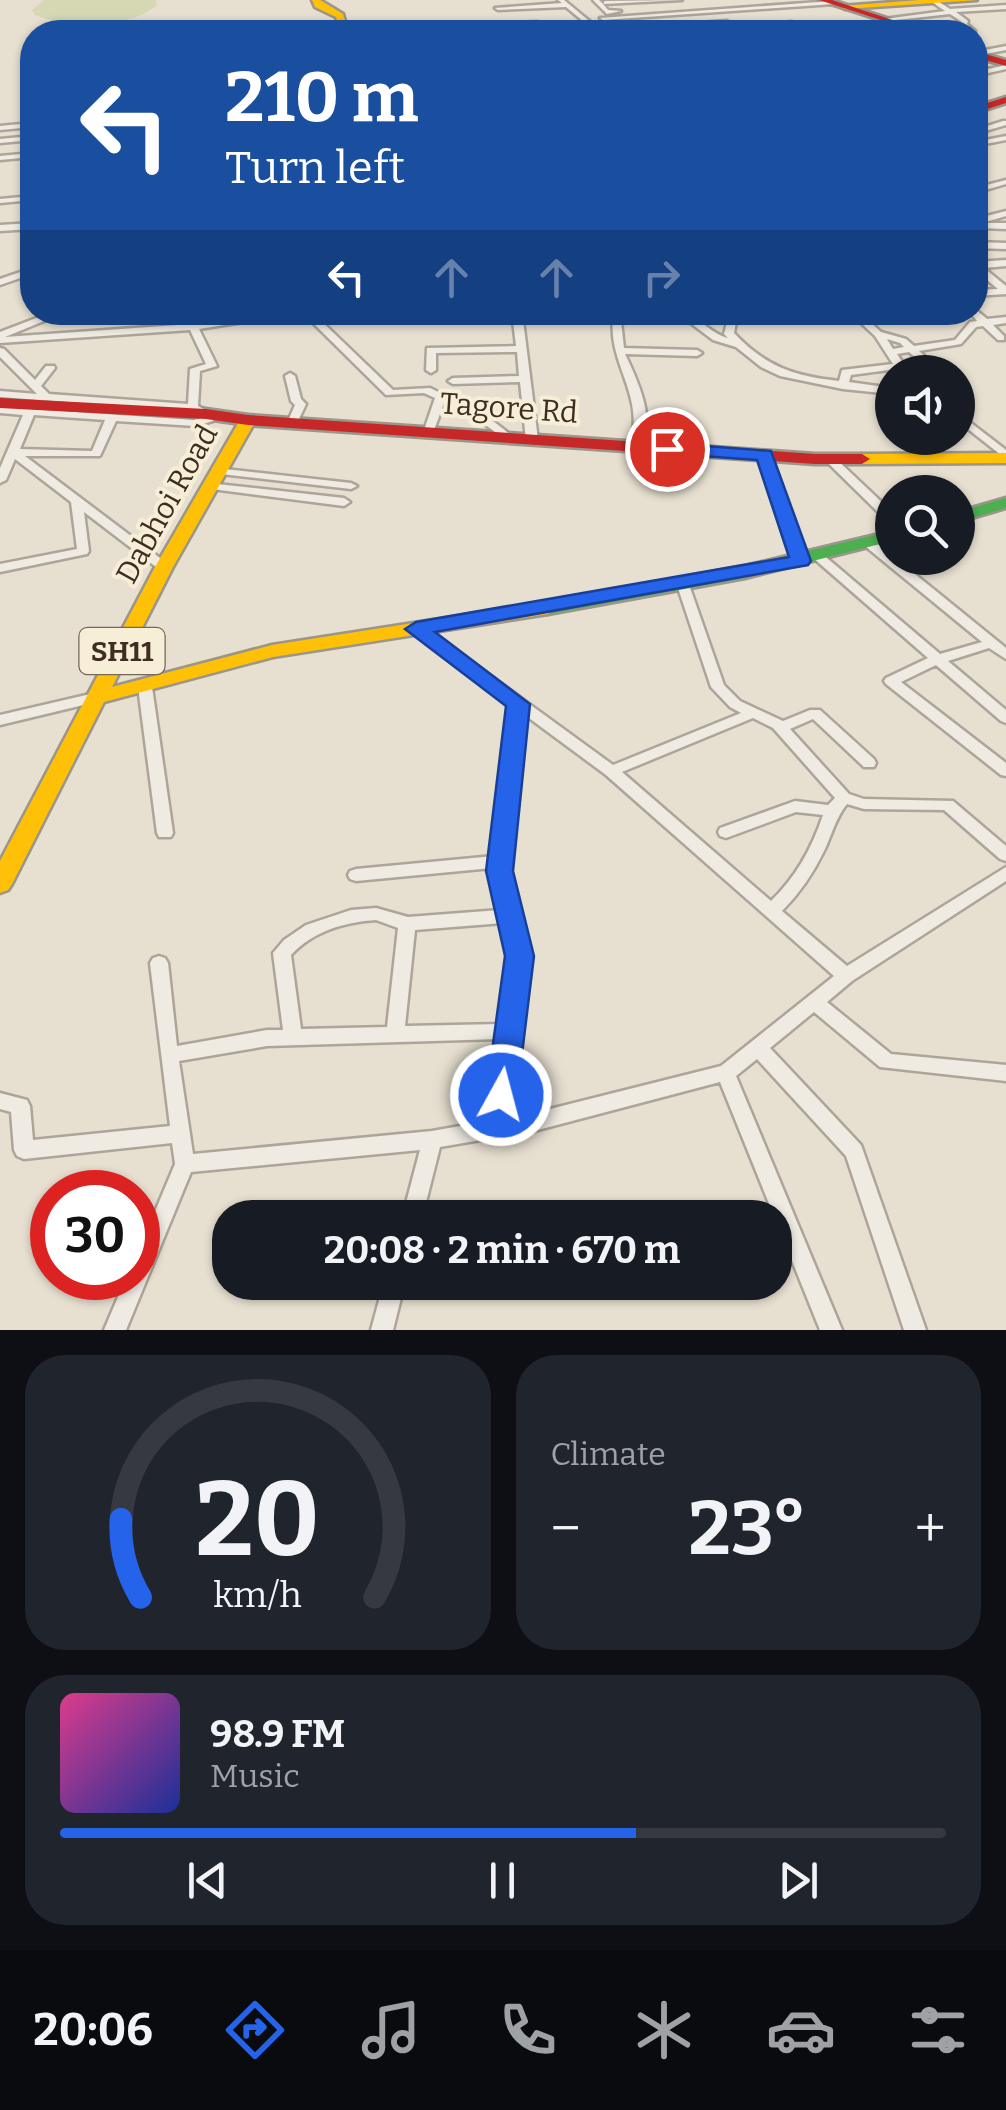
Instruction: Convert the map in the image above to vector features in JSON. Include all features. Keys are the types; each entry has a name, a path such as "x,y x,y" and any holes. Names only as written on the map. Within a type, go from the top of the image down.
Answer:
{"main road":[{"path":"316,0 341,20"},
{"path":"834,3 942,6 972,0"},
{"path":"834,3 890,20"},
{"name":"Tagore Rd","path":"0,402 830,459 1006,457"},
{"name":"Dabhoi Road","path":"0,884 164,567 248,420"},
{"path":"975,513 1006,504"},
{"path":"99,697 293,647 809,559 875,541"}],"street":[{"path":"490,0 506,17"},
{"path":"604,20 608,15 646,10 677,0 684,8"},
{"path":"747,9 764,3 760,0"},
{"path":"616,1 625,11"},
{"path":"597,2 635,1 684,8 732,2 747,9 757,20"},
{"path":"635,1 646,10"},
{"path":"597,2 608,15"},
{"path":"498,8 531,3 548,12"},
{"path":"472,18 548,12 564,3 585,20"},
{"path":"608,15 662,5 728,12 834,3"},
{"path":"887,19 942,6 1006,6"},
{"path":"728,12 737,20"},
{"path":"988,128 1006,123"},
{"path":"988,124 994,126"},
{"path":"0,338 31,325"},
{"path":"0,338 205,325"},
{"path":"320,325 390,393 426,390 480,416 510,438"},
{"path":"519,325 532,440"},
{"path":"617,325 620,351 640,411 642,431 635,447"},
{"path":"698,325 716,338 736,344"},
{"path":"729,325 728,334 746,356 781,373 817,384 875,389"},
{"path":"842,386 846,372 900,366 868,325"},
{"path":"891,352 958,342 972,325"},
{"path":"987,325 1001,338"},
{"path":"0,410 195,422 195,370 212,366 192,327"},
{"path":"878,334 903,341 919,355"},
{"path":"431,370 431,350 522,349"},
{"path":"0,350 46,396"},
{"path":"620,351 697,353"},
{"path":"35,387 50,368"},
{"path":"290,376 296,401 301,404 293,421"},
{"path":"453,381 525,378"},
{"path":"0,394 196,414"},
{"path":"428,432 442,398"},
{"path":"0,480 30,412"},
{"path":"8,455 96,454 112,418"},
{"path":"975,431 1006,457"},
{"path":"8,455 164,567"},
{"path":"764,455 809,559 938,659 1006,718"},
{"path":"830,459 875,502"},
{"path":"212,478 351,486"},
{"path":"212,478 344,502"},
{"path":"0,568 84,551 77,501"},
{"path":"870,543 1006,654"},
{"path":"682,582 718,687 734,704 780,728 838,805"},
{"path":"416,629 611,771 846,976"},
{"path":"993,644 938,659 890,681 1006,770"},
{"path":"145,687 165,834"},
{"path":"0,720 99,697"},
{"path":"497,1127 519,956 501,861 518,704"},
{"path":"611,771 753,713"},
{"path":"780,728 815,714 869,763"},
{"path":"771,911 793,892 802,870 820,847 838,805"},
{"path":"726,832 795,806 948,805 1006,855"},
{"path":"356,875 501,861"},
{"path":"185,1164 432,1140 534,1122 726,1073 846,976 1006,872"},
{"path":"293,1037 282,958 290,942 333,922 376,914 407,924 510,916"},
{"path":"395,1034 407,924"},
{"path":"116,1330 185,1164 159,963"},
{"path":"814,1002 887,1061 1006,1073"},
{"path":"169,1055 293,1037 510,1031"},
{"path":"757,1047 854,1151 915,1330"},
{"path":"726,1073 831,1330"},
{"path":"0,1101 20,1106 24,1150 180,1134"},
{"path":"417,1200 432,1140"},
{"path":"382,1330 390,1300"}],"green space":[{"path":"44,0 156,0 157,5 126,20 53,20 35,15 32,10"}],"traffic: fast":[{"path":"975,512 1006,503"},
{"path":"548,608 745,572 875,540"}],"traffic: slow":[{"path":"316,0 341,20"},
{"path":"845,6 973,0"},
{"path":"0,884 164,567 248,420"},
{"path":"862,459 1006,458"},
{"path":"99,697 272,651 548,608"}],"traffic: jam":[{"path":"823,0 887,20"},
{"path":"988,58 1006,63"},
{"path":"988,106 1006,100"},
{"path":"0,403 206,414 248,420"},
{"path":"248,420 862,459"}],"route":[{"path":"501,1095 519,956 500,871 518,704 416,629 801,561 764,455 667,449"}]}
